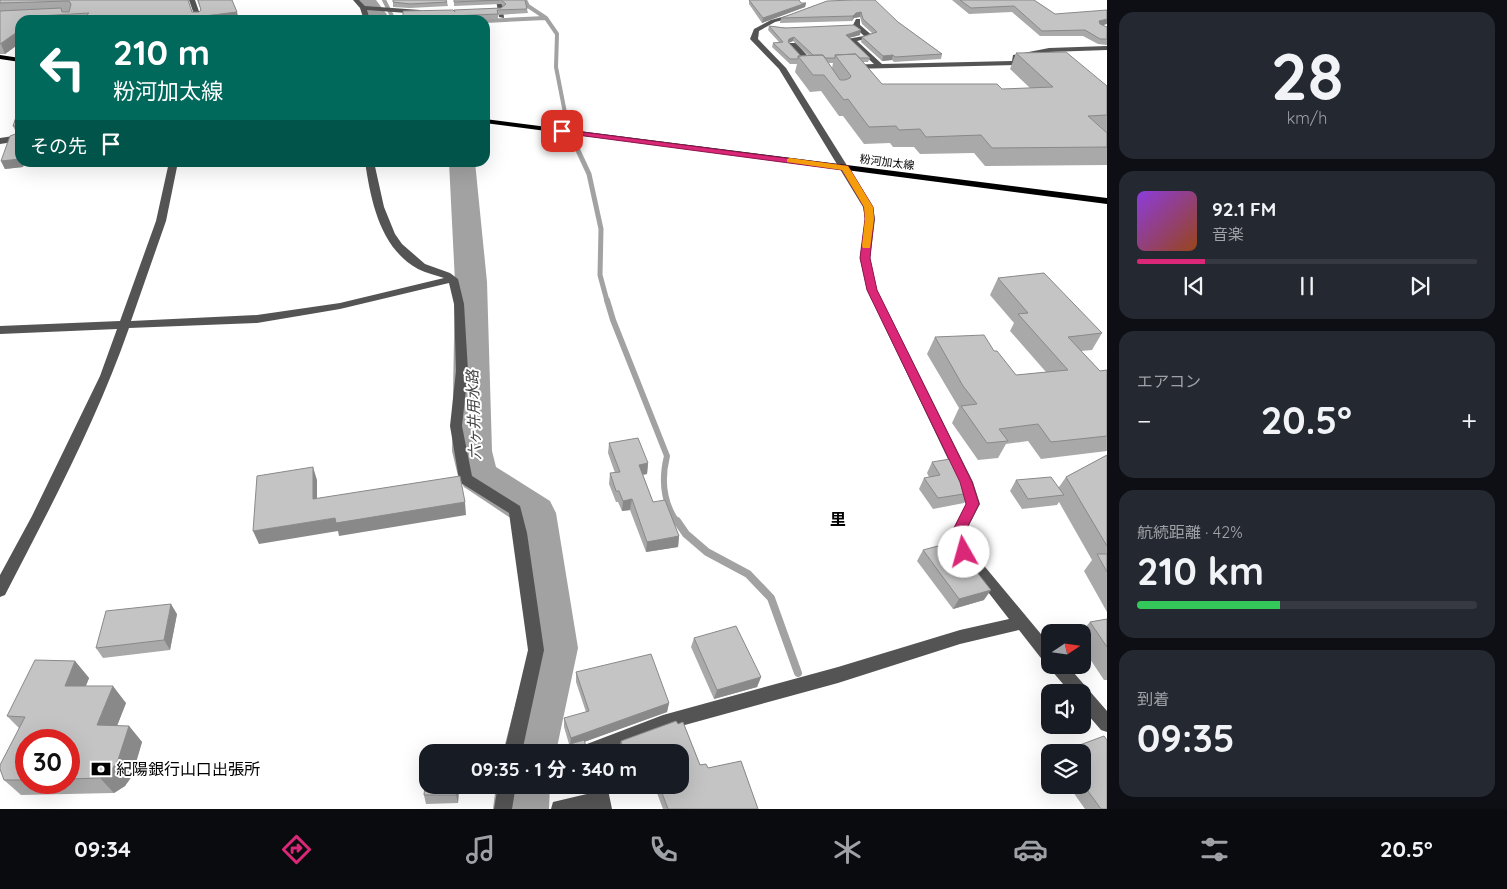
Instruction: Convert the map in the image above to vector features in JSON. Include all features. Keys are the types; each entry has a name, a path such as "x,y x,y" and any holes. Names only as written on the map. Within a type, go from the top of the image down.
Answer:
{"main road":[{"path":"0,57 15,59"},
{"name":"粉河加太線","path":"490,122 1107,201"}],"street":[{"path":"192,0 197,15"},
{"path":"356,0 363,8 365,15"},
{"path":"499,0 502,17"},
{"path":"363,8 397,12 425,12"},
{"path":"491,9 501,8"},
{"path":"807,10 756,30 754,39 790,68 868,207 870,219 865,258 872,290 966,482 972,504 960,528 964,552 1041,647"},
{"path":"847,25 857,22 870,37 850,38 880,66"},
{"path":"764,26 784,28"},
{"path":"792,44 814,68"},
{"path":"842,67 1016,63 1016,57 1024,55 1060,50 1107,48"},
{"path":"790,68 823,68"},
{"path":"0,141 15,139"},
{"path":"0,590 38,518 106,376 161,221 173,167"},
{"path":"370,167 377,205 388,231 397,245 406,255 420,265 453,278"},
{"path":"0,330 257,319 340,306 453,278"},
{"path":"453,278 459,304 462,371 456,426 466,478 515,510 520,533 536,650 515,744"},
{"path":"609,744 663,724 838,675 960,637 1020,623"},
{"path":"1064,674 1073,684"},
{"path":"1091,706 1107,724"},
{"path":"503,809 506,794"},
{"path":"560,809 601,798"}],"building":[{"path":"0,0 188,0 192,12 199,12 201,10 198,0 232,0 237,12 213,15 87,15 89,13 15,15 15,34 0,44 0,11 61,8 62,12 69,12 71,4 69,1 0,3"},
{"path":"393,0 446,0 447,2 410,4 393,2"},
{"path":"454,0 500,0 454,2"},
{"path":"501,0 525,0 527,9 497,10 498,14 403,15 403,11 453,10 455,12 454,10 501,8 506,4"},
{"path":"749,0 799,0 801,3 806,3 763,18"},
{"path":"875,0 898,22 942,54 883,56 862,37 877,32 863,19 861,12 853,16 781,18 827,1"},
{"path":"960,0 1034,0 1055,14 1107,10 1107,19 1099,21 1100,24 1107,27 1107,39 1100,39 1085,30 1042,31 1014,6 971,8"},
{"path":"854,25 861,30 846,35 870,58 859,58 856,54 835,55 835,58 813,55 794,37 789,39 788,42 801,56 798,56 798,59 790,59 773,43 783,42 769,26 785,28"},
{"path":"1066,52 1107,86 1107,115 1088,116 1107,133 1107,147 992,148 981,135 926,137 920,129 899,130 896,126 869,127 848,99 844,100 824,75 813,75 798,56 823,55 840,80 845,80 851,76 835,55 856,54 882,84 997,84 1002,89 1053,87 1016,53"},
{"path":"15,134 15,160 1,161 10,136"},
{"path":"1044,273 1102,333 1068,337 1100,371 1107,370 1107,436 1051,442 1038,424 999,429 1008,441 987,443 961,406 977,404 963,386 935,337 984,335 994,351 997,351 1016,375 1068,370 1018,314 1028,313 998,278"},
{"path":"638,438 648,463 639,465 653,502 665,500 679,536 647,542 632,499 623,501 619,491 616,491 610,473 620,472 609,443"},
{"path":"1107,455 1107,546 1066,477"},
{"path":"956,458 964,477 960,477 970,493 938,498 924,478 940,475 932,462"},
{"path":"313,467 313,499 460,476 465,502 336,523 335,518 253,531 257,476"},
{"path":"1051,477 1064,495 1028,499 1016,480"},
{"path":"953,542 991,590 959,599 923,550"},
{"path":"1097,554 1107,554 1107,572"},
{"path":"171,604 164,640 96,648 106,611"},
{"path":"1107,619 1107,647 1090,622"},
{"path":"736,626 761,677 717,690 694,638"},
{"path":"651,654 669,703 571,738 564,718 589,711 576,672"},
{"path":"35,660 75,661 65,686 113,686 97,725 129,726 118,760 111,771 100,778 80,779 80,729 19,729 25,717 7,716"},
{"path":"676,721 678,724 683,722 700,765 706,764 708,768 741,761 758,809 668,809 662,794 689,794 689,744 622,744 621,741"},
{"path":"15,736 15,780 4,780 0,765"},
{"path":"1104,736 1107,740 1107,809 1101,809 1090,794 1091,744 1082,744"},
{"path":"584,740 585,744 570,744"},
{"path":"424,794 456,794 456,795"}],"waterway":[{"name":"六ヶ井用水路","path":"366,0 377,15"},
{"path":"384,0 392,15"},
{"path":"525,0 528,6 546,18 557,34 556,67 567,123"},
{"path":"490,21 545,18"},
{"path":"575,144 589,174 601,229 600,275 607,301"},
{"name":"六ヶ井用水路","path":"462,167 471,282 472,451 478,476 535,513 554,648 532,744"},
{"path":"607,300 613,320 667,456 664,491 669,507 677,522"},
{"path":"677,521 686,534 707,552 748,574 771,598 798,673"},
{"name":"六ヶ井用水路","path":"521,809 522,794"}],"slow traffic":[{"path":"790,160 845,168 868,207 870,219 866,246"}],"place":[{"name":"紀陽銀行山口出張所","path":"101,769"}],"district":[{"name":"里","path":"838,519"}],"route":[{"path":"562,131 845,168 868,207 870,219 865,258 872,290 966,482 972,504 960,528 964,552"}]}
